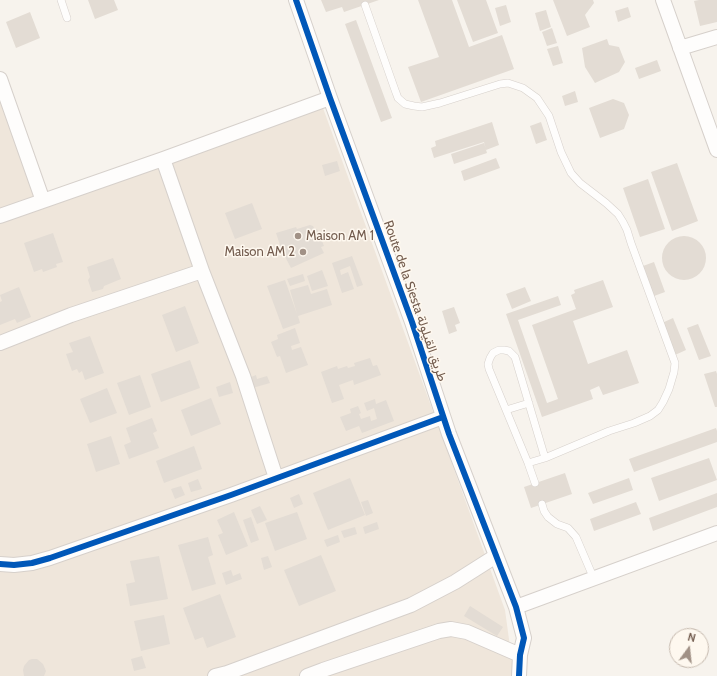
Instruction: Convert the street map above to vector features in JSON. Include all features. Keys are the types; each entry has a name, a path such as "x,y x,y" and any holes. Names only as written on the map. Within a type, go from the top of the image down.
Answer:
{"street":[{"name":"Route de la Siesta طريق القيلولة","path":"296,0 330,98 412,322 454,448 516,607 524,638 520,655 519,676"},
{"path":"663,0 717,150"},
{"path":"680,48 717,38"},
{"path":"0,79 43,201"},
{"path":"0,216 163,159 330,98"},
{"path":"163,159 202,271 243,376 276,478"},
{"path":"0,343 71,315 202,271"},
{"path":"0,564 14,565 32,563 50,558 231,495 443,417"},
{"path":"516,607 717,534"},
{"path":"215,676 227,673 411,605 455,582 496,556"},
{"path":"307,676 439,631 451,629 467,632 520,655"}],"lane":[{"path":"61,0 68,18"},
{"path":"365,5 398,98 405,104 422,107 508,83 524,88 537,98 549,116 561,152 571,173 580,183 618,214 627,230 675,363 674,372 664,402 658,410 650,416 545,458 528,463"},
{"path":"535,483 489,369 489,360 493,353 499,350 509,351 515,357 545,458"},
{"path":"506,410 529,403"},
{"path":"542,504 548,517 557,524 568,528 576,537 594,579"}],"shaded area":[{"path":"0,75 43,195 319,97 505,610 514,676 0,676"}],"building":[{"path":"88,0 114,0 118,10 95,19"},
{"path":"321,0 379,0 344,12 342,7 326,12"},
{"path":"418,0 452,0 469,47 502,35 514,69 421,102 408,67 439,57"},
{"path":"457,0 486,0 498,33 473,42"},
{"path":"553,0 593,0 594,3 585,15 590,27 567,36"},
{"path":"717,0 717,22 700,26 694,1"},
{"path":"506,5 511,22 500,26 495,8"},
{"path":"628,7 631,17 618,22 615,11"},
{"path":"546,10 551,27 540,31 535,13"},
{"path":"30,12 40,38 16,48 6,22"},
{"path":"356,20 392,118 381,122 345,24"},
{"path":"552,28 557,43 547,46 542,32"},
{"path":"607,39 609,45 619,47 625,62 619,72 595,83 585,67 582,48"},
{"path":"558,46 563,63 553,66 547,49"},
{"path":"657,60 661,71 639,79 635,68"},
{"path":"575,91 578,102 565,106 562,96"},
{"path":"613,99 624,103 629,115 624,129 600,138 589,108"},
{"path":"492,122 499,145 486,150 484,142 434,158 431,148 436,146 435,141"},
{"path":"541,122 547,140 536,144 530,126"},
{"path":"484,143 487,153 454,164 451,154"},
{"path":"496,158 500,168 464,181 461,171"},
{"path":"337,161 340,171 325,176 322,165"},
{"path":"677,163 698,221 672,231 651,172"},
{"path":"648,179 665,229 640,237 623,188"},
{"path":"252,203 262,229 235,239 225,213"},
{"path":"310,225 313,226 315,230 317,229 324,246 321,247 324,253 291,268 282,251 276,233 296,227 297,229"},
{"path":"53,233 63,262 56,264 57,267 43,272 42,269 34,272 24,243"},
{"path":"680,236 688,236 700,242 706,254 706,262 700,274 688,280 680,280 668,274 662,262 662,254 668,242"},
{"path":"352,256 363,285 357,287 350,266 340,270 341,275 348,272 354,289 342,293 332,263"},
{"path":"113,258 121,279 104,286 103,289 92,292 88,280 90,277 87,267"},
{"path":"654,262 665,292 654,296 643,266"},
{"path":"322,270 328,286 312,291 307,276"},
{"path":"303,274 305,281 290,286 287,279"},
{"path":"285,280 297,314 290,290 308,285 311,294 327,289 332,305 298,316 300,323 283,329 267,286"},
{"path":"603,280 613,307 573,321 588,364 627,350 639,383 603,395 599,386 590,390 593,399 542,417 506,314 558,296 561,305 518,320 547,403 558,399 532,325 576,309 571,295 575,293 574,290"},
{"path":"19,287 31,317 17,323 15,319 0,325 0,302 2,301 0,295"},
{"path":"525,287 531,301 512,309 506,294"},
{"path":"185,306 199,343 176,352 162,315"},
{"path":"454,307 460,323 455,325 457,331 449,334 442,311"},
{"path":"673,318 686,350 675,355 662,323"},
{"path":"698,324 711,356 699,360 687,328"},
{"path":"295,328 300,343 291,346 292,350 301,347 308,365 286,373 280,356 277,357 271,342 278,339 277,335"},
{"path":"90,336 104,373 85,380 82,371 79,373 77,369 72,371 66,354 73,352 69,343"},
{"path":"370,358 373,366 377,365 381,375 354,385 353,380 339,385 344,399 332,403 321,372 337,366 338,369 347,366 348,368 355,366 354,363"},
{"path":"190,360 200,388 161,402 151,374"},
{"path":"716,371 717,407 715,407 704,374"},
{"path":"140,375 151,407 129,415 117,383"},
{"path":"256,375 257,379 267,376 270,383 249,389 246,379"},
{"path":"230,382 233,393 219,397 216,387"},
{"path":"107,388 117,413 90,423 80,399"},
{"path":"211,398 221,424 191,436 181,410"},
{"path":"375,399 376,404 386,400 394,421 362,433 359,426 346,431 340,417 351,413 350,409 358,406 361,413 359,414 361,419 370,416 371,421 377,419 374,408 367,411 364,403"},
{"path":"152,418 157,431 153,433 159,448 129,459 124,445 131,442 126,428"},
{"path":"716,428 717,442 634,472 629,459"},
{"path":"111,436 120,464 96,472 87,444"},
{"path":"194,446 202,469 164,483 156,461"},
{"path":"709,458 717,480 659,501 651,478"},
{"path":"565,473 572,494 531,508 524,487"},
{"path":"350,478 365,515 328,530 313,493"},
{"path":"629,478 633,490 593,504 588,493"},
{"path":"198,479 202,489 191,492 188,483"},
{"path":"181,486 185,495 175,499 171,489"},
{"path":"717,493 717,507 653,531 649,518"},
{"path":"299,494 303,504 294,508 290,498"},
{"path":"368,500 373,513 366,516 361,502"},
{"path":"636,502 641,514 594,531 590,519"},
{"path":"260,506 267,520 257,524 251,510"},
{"path":"234,512 248,546 226,555 218,535 223,533 217,520"},
{"path":"297,512 307,539 275,551 265,523"},
{"path":"251,517 259,540 251,543 243,520"},
{"path":"377,522 379,529 365,534 363,527"},
{"path":"355,527 357,534 344,538 341,531"},
{"path":"338,535 340,542 327,547 324,540"},
{"path":"208,537 213,555 208,557 216,584 192,591 178,545"},
{"path":"321,555 336,591 299,606 284,570"},
{"path":"159,556 168,599 130,606 126,584 135,582 130,561"},
{"path":"268,556 272,567 264,570 261,558"},
{"path":"231,570 233,576 240,573 242,579 226,585 222,573"},
{"path":"220,594 236,637 207,648 203,637 195,640 183,608"},
{"path":"470,606 503,627 497,636 464,616"},
{"path":"164,615 170,644 141,651 134,621"},
{"path":"142,656 146,668 134,671 131,659"},
{"path":"37,659 43,664 46,671 44,676 24,676 24,666 29,660"}],"cycle path":[{"path":"296,0 330,98 412,322 449,434 516,607 524,638 520,655 519,676"},
{"path":"0,564 14,565 32,563 50,558 231,495 443,417"}],"place":[{"name":"Maison AM 1","path":"298,236"},
{"name":"Maison AM 2","path":"303,252"}]}
